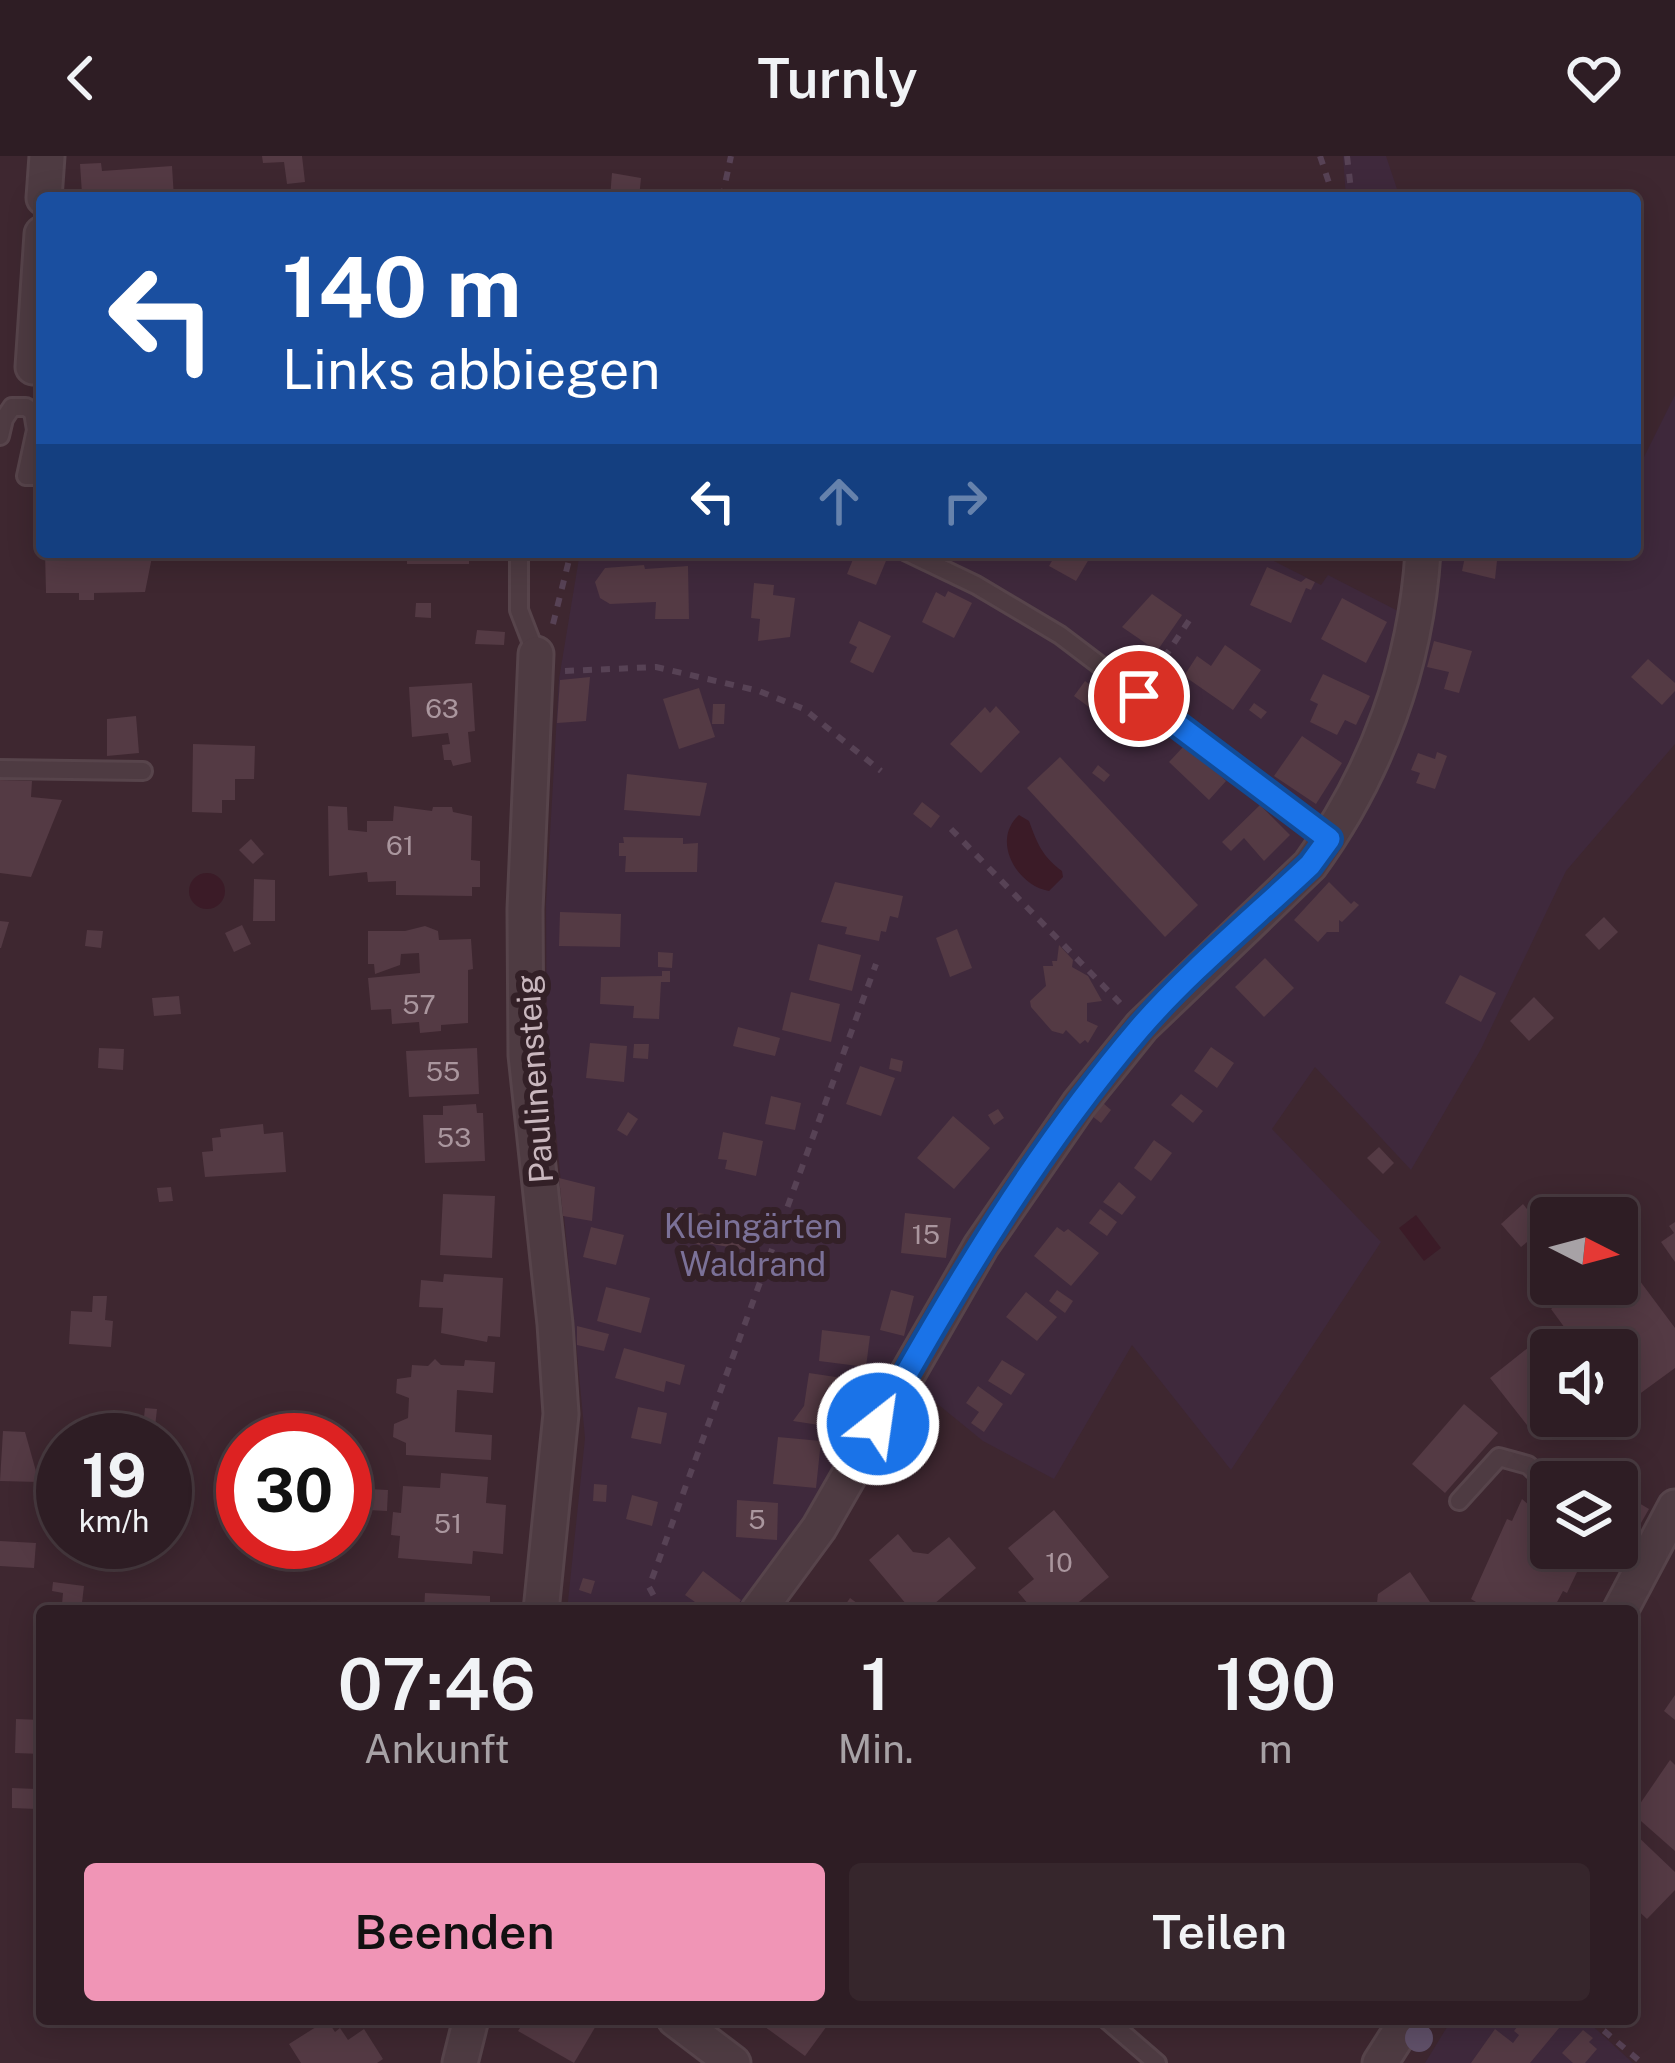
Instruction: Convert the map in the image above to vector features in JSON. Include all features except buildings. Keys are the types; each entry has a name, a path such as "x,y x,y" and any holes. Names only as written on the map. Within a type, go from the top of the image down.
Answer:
{"street":[{"path":"44,192 47,156"},
{"path":"34,367 36,334"},
{"path":"762,1605 819,1528 1014,1196 1142,1026 1310,865 1329,839 1366,771 1398,690 1414,631 1422,558"},
{"name":"Paulinensteig","path":"535,663 526,1055 560,1414 542,1605"},
{"path":"1638,1546 1675,1507"},
{"path":"1621,1605 1626,1569"},
{"path":"460,2063 470,2025"},
{"path":"684,2025 734,2063"},
{"path":"1380,2063 1404,2025"}],"lane":[{"path":"0,436 12,407 33,412 35,430 26,476 36,476"},
{"path":"519,558 519,610 535,663"},
{"path":"920,558 1060,635 1329,839"},
{"path":"0,769 143,771"},
{"path":"1460,1501 1499,1457 1530,1467"},
{"path":"1113,2025 1157,2063"}],"path":[{"path":"723,192 731,156"},
{"path":"1320,156 1332,192"},
{"path":"1347,156 1351,192"},
{"path":"570,558 558,614 535,663 656,667 759,691 804,709 880,771"},
{"path":"1139,696 1192,616"},
{"path":"951,829 1142,1026"},
{"path":"659,1605 650,1587 876,964"},
{"path":"1597,2025 1642,2063"}],"green space":[{"path":"1343,156 1386,156 1398,192 1346,192"},
{"name":"Kleingärten Waldrand","path":"1675,395 1675,744 1566,871 1481,1049 1411,1170 1315,1067 1272,1129 1381,1242 1231,1470 1132,1345 1054,1479 983,1441 913,1384 1003,1236 1104,1093 1156,1034 1253,945 1230,922 1135,1011 1017,1161 813,1509 750,1605 568,1605 585,1438 547,1075 546,904 559,679 579,558 1268,558 1321,585 1328,575 1396,610 1428,619 1434,558 1641,558 1641,463"},
{"path":"1448,2025 1592,2025 1633,2063 1425,2063"}],"shaded area":[{"path":"1019,815 1029,821 1041,849 1062,871 1063,877 1049,891 1026,880 1011,860 1007,837"},
{"path":"207,873 220,878 225,891 220,904 207,909 194,904 189,891 194,878"},
{"path":"1416,1215 1441,1248 1424,1261 1399,1228"}],"route":[{"path":"878,1424 981,1246 1079,1104 1142,1026 1310,865 1329,839 1139,696"}]}
